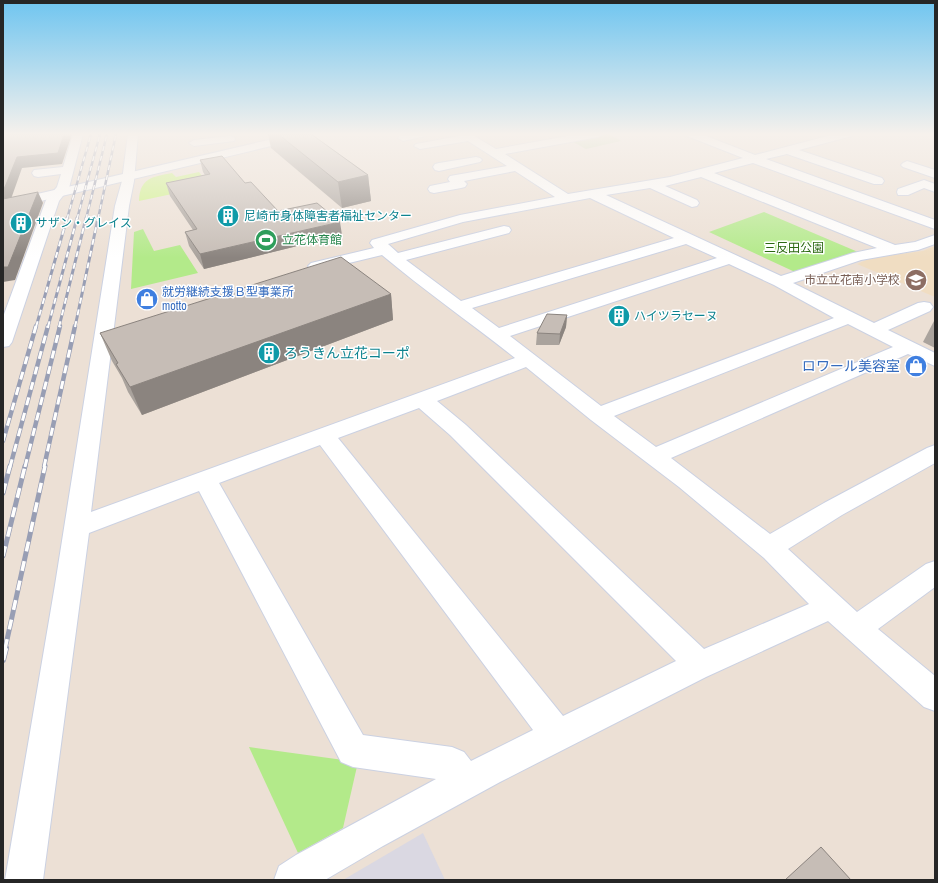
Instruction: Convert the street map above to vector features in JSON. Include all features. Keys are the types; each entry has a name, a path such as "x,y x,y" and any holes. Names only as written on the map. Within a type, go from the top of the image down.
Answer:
{"street":[{"path":"3,342 8,313 53,200 62,188 66,175"},
{"path":"3,206 132,175"},
{"path":"434,189 461,184 454,179 474,175"},
{"path":"530,175 565,198"},
{"path":"693,175 653,185 565,198 460,219 377,243 598,415 655,456 768,548 831,607 935,696"},
{"path":"708,175 894,250"},
{"path":"798,175 935,226"},
{"path":"861,175 878,181"},
{"path":"24,880 77,527 122,206 129,176"},
{"path":"903,192 924,184 935,188"},
{"path":"653,185 692,203"},
{"path":"592,194 780,282 848,318 935,360"},
{"path":"301,270 390,254 504,230"},
{"path":"458,307 686,239"},
{"path":"780,282 858,256 918,246 935,239"},
{"path":"495,335 729,259"},
{"path":"874,330 924,307"},
{"path":"598,415 848,318"},
{"path":"655,456 908,347"},
{"path":"77,527 528,360"},
{"path":"422,399 458,430 700,665"},
{"path":"324,436 557,735"},
{"path":"768,548 833,509 935,453"},
{"path":"205,479 352,750 452,764 466,782"},
{"path":"856,628 935,572"},
{"path":"293,880 309,868 370,833 557,735 700,665 831,607"}],"shaded area":[{"name":"市立立花南小学校","path":"935,246 935,297 857,264 871,258 923,251"},
{"path":"423,833 445,880 343,880"}],"green space":[{"path":"174,175 176,177 184,175 202,175 210,186 139,201 142,187 153,177"},
{"name":"三反田公園","path":"764,212 858,252 795,272 709,232"},
{"path":"143,229 154,251 180,245 198,273 131,289 134,232"},
{"path":"249,747 358,762 343,828 298,853"}],"building":[{"path":"3,175 10,175 5,187 3,188"},
{"path":"204,175 238,175 245,183 251,182 278,211 317,203 340,222 200,254 185,232 197,229 166,183"},
{"path":"330,175 367,175 338,182"},
{"path":"38,192 8,267 3,267 3,199"},
{"path":"341,257 391,294 130,387 100,333"},
{"path":"547,314 567,315 560,334 537,333"},
{"path":"821,847 851,880 785,880"}],"railway":[{"path":"67,219 79,175"},
{"path":"77,219 89,175"},
{"path":"86,219 97,175"},
{"path":"98,219 107,175"},
{"path":"36,327 67,218"},
{"path":"48,327 77,218"},
{"path":"59,327 86,218"},
{"path":"75,327 98,218"},
{"path":"3,441 36,326"},
{"path":"10,467 48,326"},
{"path":"25,467 60,326"},
{"path":"44,467 75,326"},
{"path":"3,493 10,466"},
{"path":"3,556 25,466"},
{"path":"5,649 45,466"},
{"path":"3,660 6,648"}],"place":[{"name":"尼崎市身体障害者福祉センター","path":"228,216"},
{"name":"サザン・グレイス","path":"21,223"},
{"name":"立花体育館","path":"266,240"},
{"name":"市立立花南小学校","path":"916,280"},
{"name":"就労継続支援Ｂ型事業所 motto","path":"147,299"},
{"name":"ハイツラセーヌ","path":"619,316"},
{"name":"ろうきん立花コーポ","path":"269,353"},
{"name":"ロワール美容室","path":"916,366"}]}
